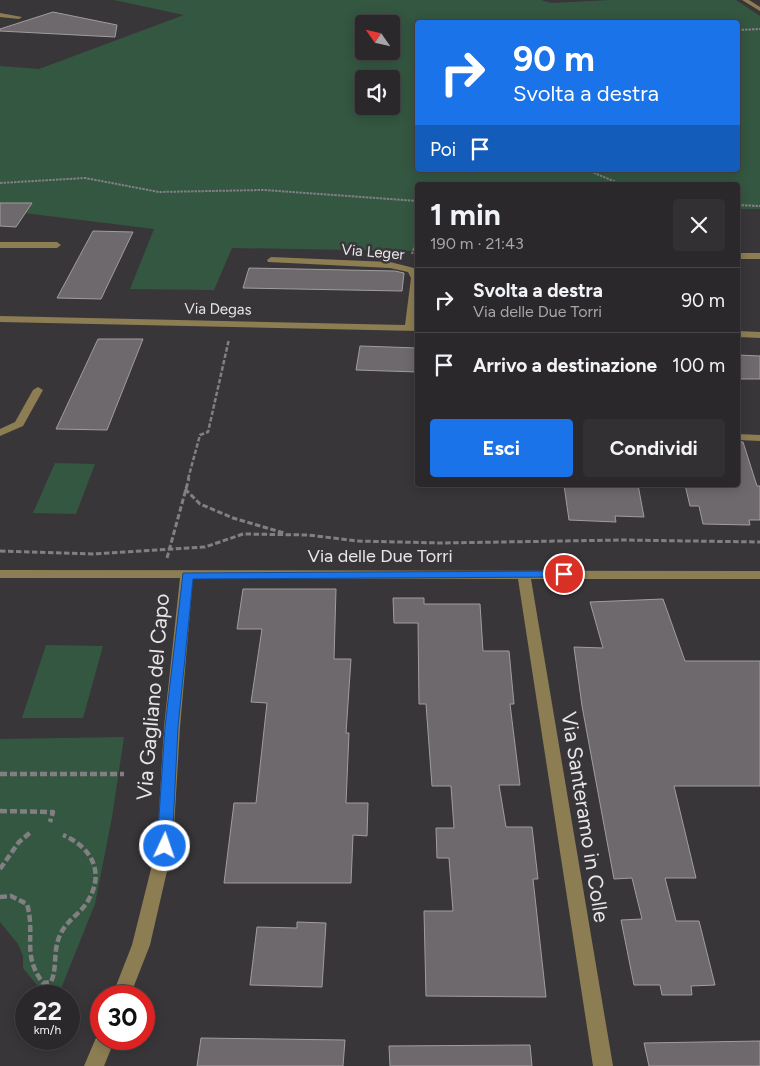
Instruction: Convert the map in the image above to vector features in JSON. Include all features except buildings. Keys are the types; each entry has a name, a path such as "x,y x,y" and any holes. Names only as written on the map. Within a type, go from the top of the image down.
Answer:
{"street":[{"path":"745,0 760,9"},
{"path":"0,15 19,17"},
{"path":"0,245 57,245"},
{"path":"740,256 760,256"},
{"name":"Via Leger","path":"271,260 390,265 411,270 415,276"},
{"name":"Via Leger","path":"413,328 415,295"},
{"name":"Via Degas","path":"0,321 413,328"},
{"path":"740,334 760,335"},
{"path":"0,433 19,424 38,390"},
{"path":"740,438 760,438"},
{"name":"Via delle Due Torri","path":"0,574 760,574"},
{"name":"Via Santeramo in Colle","path":"524,574 603,1066"},
{"name":"Via Gagliano del Capo","path":"125,985 141,945 165,846 172,727 187,575"},
{"path":"94,1066 101,1050"}],"path":[{"path":"740,30 760,29"},
{"path":"592,172 617,182"},
{"path":"0,183 84,178 170,193 263,190 415,201"},
{"path":"740,205 760,206"},
{"path":"412,254 415,246"},
{"path":"163,575 200,435 208,432 232,325"},
{"path":"185,489 200,504 233,518 290,535"},
{"path":"0,551 93,554 205,547 243,534 308,535 357,541 432,543 622,540 760,542"},
{"path":"0,774 124,774"},
{"path":"0,811 53,812 50,822"},
{"path":"0,869 19,842 32,832"},
{"path":"0,897 11,896 27,904 32,914 29,955 43,983 51,982 54,977 54,956 61,933 86,904 97,874 96,864 90,855 73,838 63,835"}],"green space":[{"path":"114,0 541,0 551,3 610,0 736,0 760,16 760,209 740,209 740,182 415,182 415,251 232,248 214,290 130,289 154,229 0,210 0,66 39,69 184,15"},
{"path":"55,463 95,464 76,514 33,513"},
{"path":"46,645 103,646 83,718 22,718"},
{"path":"124,737 112,817 95,904 62,985 37,985 23,968 23,956 18,944 0,922 0,739"}],"route":[{"path":"165,846 172,727 187,575 564,574"}]}
